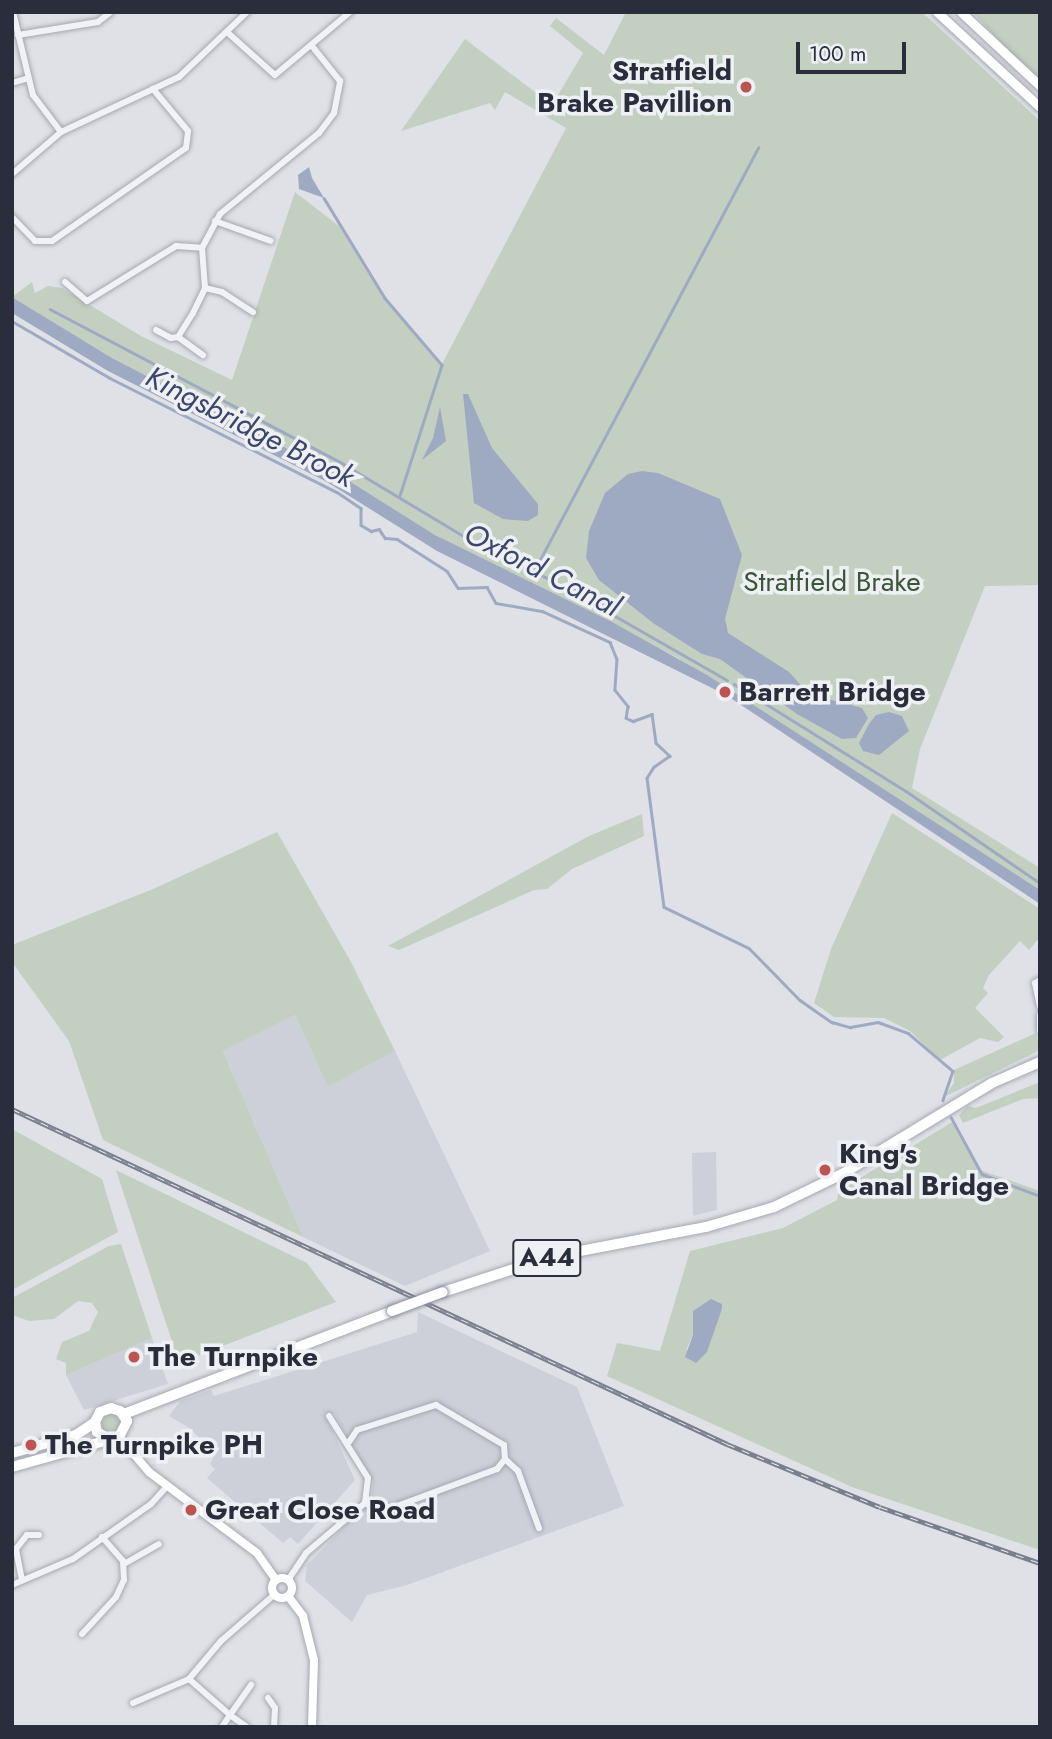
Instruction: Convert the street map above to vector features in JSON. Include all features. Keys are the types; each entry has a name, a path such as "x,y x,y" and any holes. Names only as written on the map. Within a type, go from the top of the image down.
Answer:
{"highway":[{"name":"A44","path":"12,1453 76,1435 95,1422 107,1408 124,1415 443,1292 554,1256 706,1227 774,1207 844,1173 992,1083 1040,1062"},
{"path":"12,1467 114,1438 127,1425 124,1415"},
{"path":"95,1422 100,1435 114,1438"}],"main road":[{"path":"937,12 1040,107"},
{"path":"961,12 1040,86"}],"street":[{"path":"13,12 36,101 61,132"},
{"path":"18,35 98,22 111,12"},
{"path":"12,174 61,132 179,77 247,12"},
{"path":"227,32 275,75 350,12"},
{"path":"178,337 205,288 202,248 215,221 263,175 319,133 334,113 340,81 312,46"},
{"path":"12,83 28,78"},
{"path":"12,217 35,241 52,241 186,148 188,131 153,89"},
{"path":"215,221 271,241"},
{"path":"65,282 87,301 176,246 202,248"},
{"path":"205,288 222,292 253,312"},
{"path":"156,330 171,338 178,337 203,355"},
{"path":"1040,980 1035,983 1040,1006"},
{"path":"1040,1015 1040,1031"},
{"path":"349,1442 357,1430 436,1405 504,1445 505,1459 497,1469 397,1506 381,1510 365,1503"},
{"path":"288,1580 306,1553 365,1503 368,1478 349,1442 329,1416"},
{"path":"114,1438 167,1486 257,1553 276,1580 275,1594 220,1641 189,1679 133,1703"},
{"path":"505,1459 518,1471 539,1528"},
{"path":"12,1586 65,1563 150,1504 167,1486"},
{"path":"22,1580 15,1555 26,1534 38,1535"},
{"path":"82,1634 116,1597 124,1580 124,1564 102,1537"},
{"path":"124,1564 159,1544"},
{"path":"276,1580 288,1580"},
{"path":"288,1580 292,1589 288,1596"},
{"path":"275,1594 288,1596 303,1616 314,1660 312,1727"},
{"path":"189,1679 247,1727"},
{"path":"222,1727 251,1685"},
{"path":"268,1698 275,1708 274,1727"}],"shaded area":[{"path":"295,1015 328,1087 395,1051 490,1251 405,1286 303,1237 223,1051"},
{"path":"716,1152 717,1210 693,1216 692,1153"},
{"path":"418,1312 577,1387 624,1506 407,1585 367,1595 352,1622 305,1581 307,1565 372,1498 373,1482 334,1413 326,1417 355,1480 298,1544 290,1537 283,1543 207,1478 215,1469 210,1464 215,1455 191,1429 169,1416 180,1401 211,1390 214,1396 417,1332"},
{"name":"The Turnpike","path":"152,1338 168,1384 84,1410 66,1375"}],"green space":[{"name":"Stratfield Brake","path":"626,12 922,12 1040,121 1040,585 985,586 920,749 912,788 1040,868 1040,890 676,657 435,535 346,479 112,358 12,297 32,282 35,293 48,286 62,288 141,336 232,380 295,192 339,226 385,298 442,364 566,128 505,92 495,110 490,103 401,131 465,39 552,105 583,53 550,26 556,18 604,55"},
{"path":"973,12 1040,12 1040,81 1018,61"},
{"path":"892,813 1040,909 1040,937 1029,950 1020,941 989,975 983,988 988,993 975,1008 1004,1037 998,1042 980,1038 940,1060 910,1031 884,1018 834,1017 814,1003 831,949"},
{"path":"642,814 644,836 572,869 547,889 534,890 399,950 388,946 589,836"},
{"path":"277,832 351,962 395,1051 328,1087 295,1015 223,1051 303,1237 103,1140 69,1041 12,962 12,945 153,889"},
{"path":"1036,1033 1040,1050 944,1097 954,1083 954,1070"},
{"path":"1040,1082 1040,1098 1023,1099 963,1123 959,1115 968,1106 976,1108"},
{"path":"954,1121 980,1170 1040,1191 1040,1550 852,1487 607,1376 617,1343 660,1351 690,1251 783,1228 837,1200 839,1191","holes":["707,1302 722,1309 709,1344 686,1350 693,1335 696,1310"]},
{"path":"12,1129 102,1179 118,1232 12,1290"},
{"path":"116,1170 307,1263 336,1302 179,1363"},
{"path":"121,1244 152,1338 66,1375 66,1363 56,1359 62,1342 89,1331 98,1312 92,1303 78,1301 54,1319 29,1321 12,1315 12,1298 109,1246"},
{"path":"112,1414 119,1417 122,1424 119,1431 112,1434 105,1431 102,1424 105,1417"}],"water":[{"path":"309,167 324,198 299,189 298,175"},
{"path":"12,297 112,358 346,479 435,535 612,622 707,675 1040,890 1040,904 726,695 437,551 327,482 108,371 12,313"},
{"path":"463,394 468,394 492,448 538,504 538,515 528,521 503,519 474,503"},
{"path":"440,407 446,441 422,460 433,438"},
{"path":"642,471 658,473 720,499 742,555 725,619 728,633 789,672 809,694 862,708 868,718 856,738 842,739 797,714 720,659 702,654 653,623 599,580 586,558 589,531 605,493 628,474"},
{"path":"889,712 902,716 909,731 879,755 863,751 859,743 869,724 876,715"},
{"path":"711,1299 722,1304 722,1309 707,1352 696,1363 685,1357 693,1335 693,1311"}],"waterway":[{"name":"Oxford Canal","path":"534,571 758,148"},
{"path":"324,198 385,298 442,365 400,496"},
{"name":"Oxford Canal","path":"50,309 342,463 462,535 559,584 596,595 610,613 727,680"},
{"name":"Kingsbridge Brook","path":"12,321 110,378 337,492 361,508 361,525 371,531 379,529 385,538 397,539 447,571 458,588 487,587 496,603 542,611 610,642 617,659 615,690 628,706 626,718 633,721 652,714 656,743 670,756 654,767 647,778 664,907 749,948 800,1000 832,1022 850,1027 878,1022 908,1033 953,1071 943,1100"},
{"path":"734,684 906,791 1040,883"},
{"name":"Kingsbridge Brook","path":"951,1117 982,1174 1040,1196"}],"railway":[{"path":"12,1109 727,1444 880,1507 1040,1563"}],"place":[{"name":"Stratfield Brake Pavillion","path":"746,87"},
{"name":"Barrett Bridge","path":"725,692"},
{"name":"King's Canal Bridge","path":"825,1170"},
{"name":"The Turnpike","path":"134,1357"},
{"name":"The Turnpike PH","path":"31,1445"},
{"name":"Great Close Road","path":"191,1510"}]}
